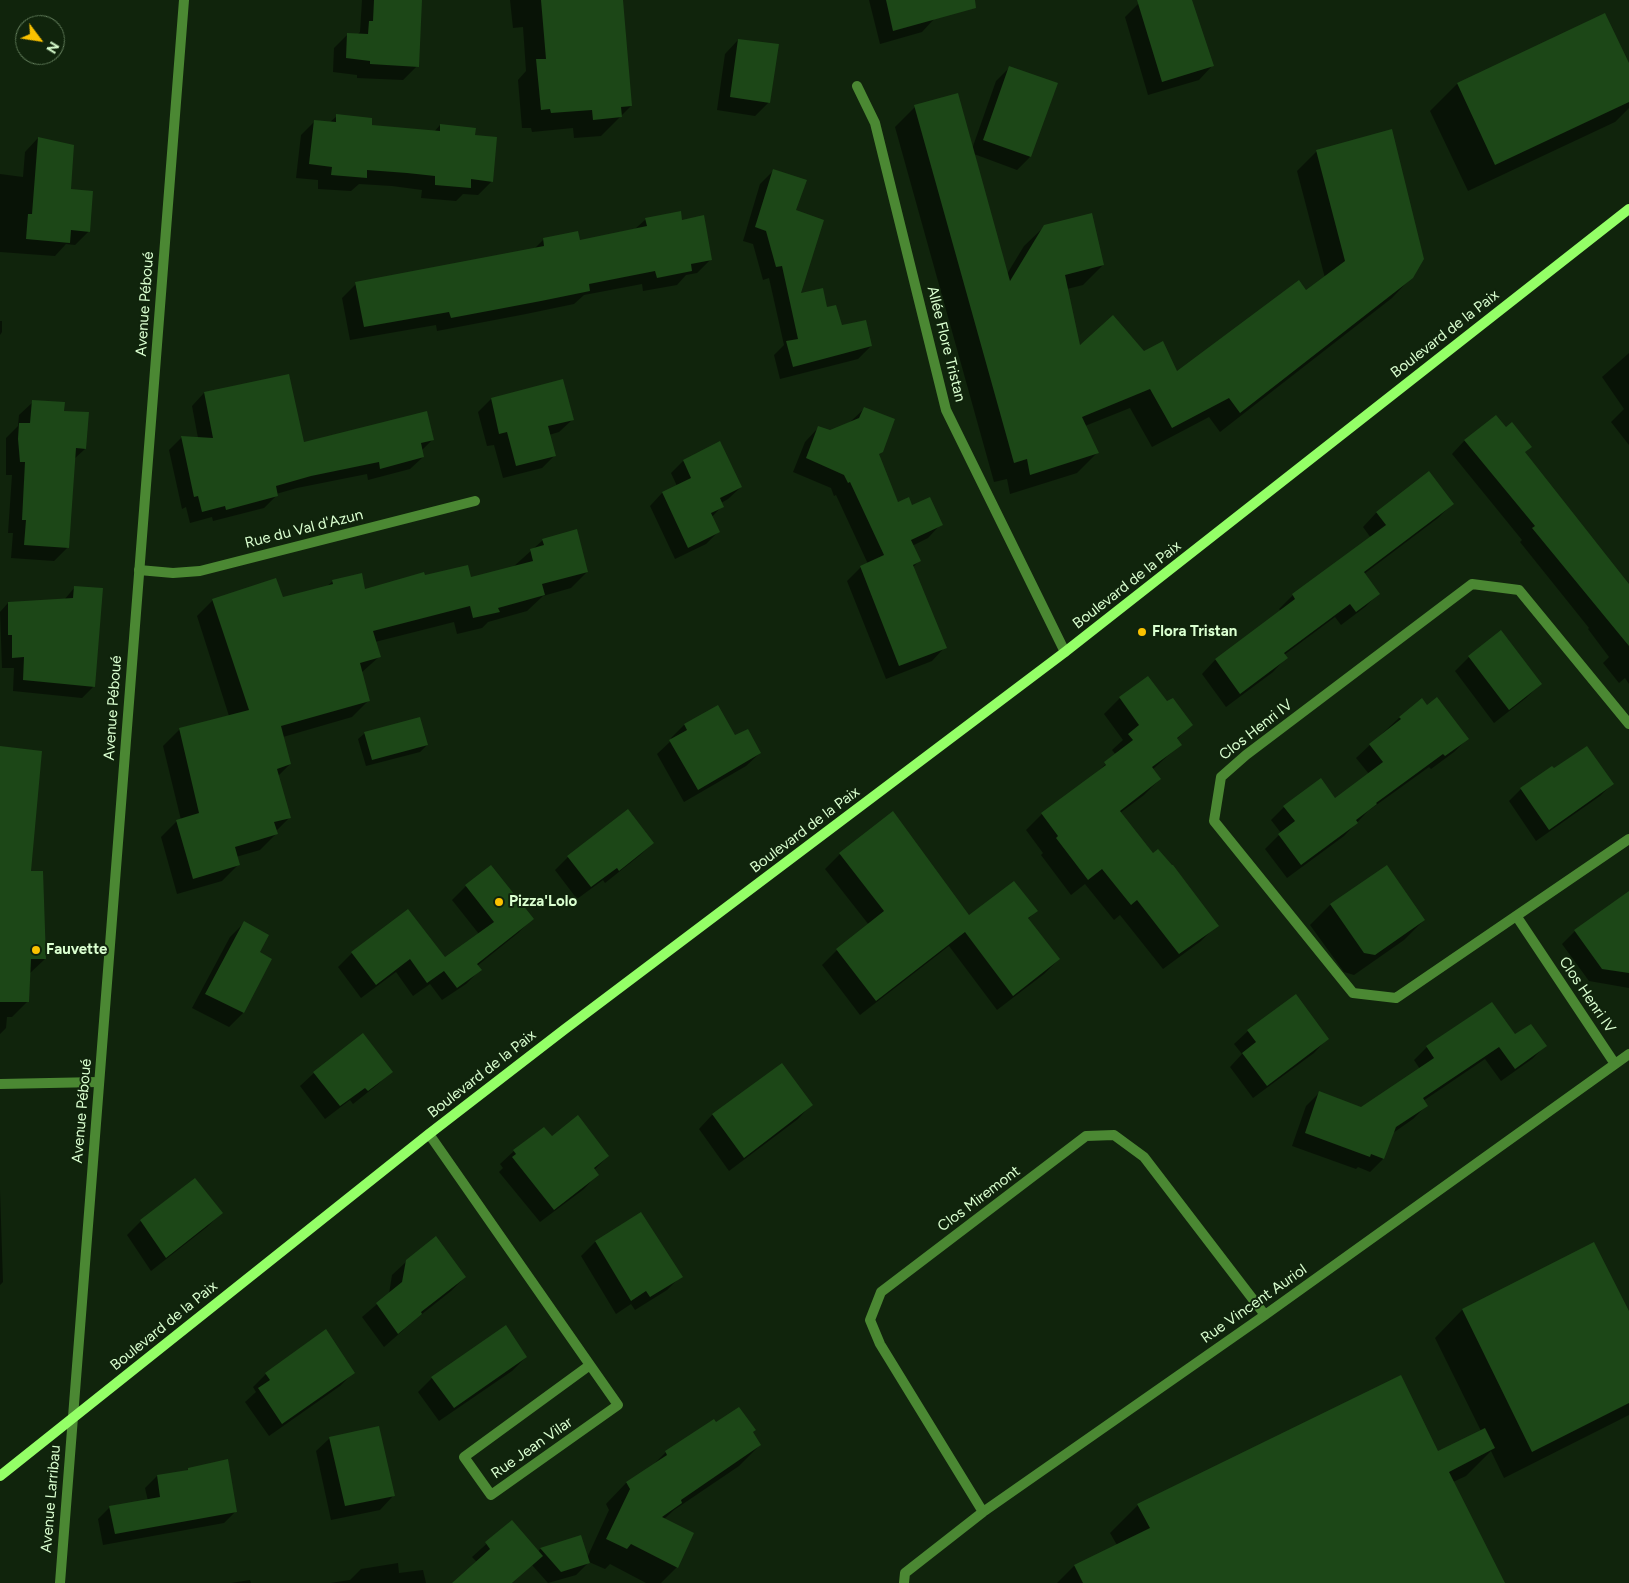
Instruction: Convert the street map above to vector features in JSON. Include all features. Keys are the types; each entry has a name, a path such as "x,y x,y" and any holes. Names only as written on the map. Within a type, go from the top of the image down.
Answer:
{"main road":[{"name":"Boulevard de la Paix","path":"0,1476 428,1134 1065,652 1629,210"}],"street":[{"name":"Avenue Péboué","path":"73,1418 184,0"},
{"name":"Allée Flore Tristan","path":"857,86 875,123 946,410 1065,652"},
{"name":"Rue du Val d'Azun","path":"139,570 173,573 200,571 476,501"},
{"name":"Clos Henri IV","path":"1629,724 1519,590 1472,584 1246,755 1221,777 1214,821 1353,993 1396,998 1629,839"},
{"name":"Clos Henri IV","path":"1517,917 1615,1064"},
{"name":"Rue Vincent Auriol","path":"904,1583 905,1573 983,1512 1629,1054"},
{"path":"0,1084 99,1082"},
{"name":"Rue Jean Vilar","path":"428,1134 590,1365 618,1405 491,1495 464,1456 590,1365"},
{"name":"Clos Miremont","path":"983,1512 880,1344 870,1320 881,1292 1086,1136 1114,1135 1144,1157 1264,1314"},
{"name":"Avenue Larribau","path":"60,1583 73,1418"}],"building":[{"path":"374,0 422,0 419,67 370,64 370,61 346,58 347,33 368,34 369,21 373,21"},
{"path":"541,0 623,0 632,106 621,107 622,117 593,120 592,110 551,113 550,109 541,110 536,59 546,59"},
{"path":"886,0 975,0 976,8 893,31"},
{"path":"1137,0 1192,0 1214,66 1162,82"},
{"path":"1605,13 1629,63 1629,102 1495,165 1457,83"},
{"path":"738,39 779,44 770,103 730,97"},
{"path":"1009,66 1058,83 1031,157 983,140"},
{"path":"958,93 1010,281 1044,225 1092,213 1104,265 1065,275 1080,345 1113,315 1144,351 1163,341 1177,371 1299,280 1306,290 1345,261 1316,150 1392,129 1424,259 1413,278 1240,413 1229,398 1172,428 1150,389 1082,417 1099,453 1030,475 1027,459 1014,463 914,105"},
{"path":"336,114 372,118 372,125 440,131 440,124 476,128 475,135 497,137 493,182 471,179 471,188 435,185 435,176 407,173 367,170 367,178 331,175 332,167 309,164 314,120 336,122"},
{"path":"38,137 74,145 71,189 93,191 90,232 71,230 70,243 26,239 28,214 32,214"},
{"path":"773,169 807,180 796,210 824,220 801,293 823,288 827,307 836,305 842,325 866,320 872,346 793,367 786,341 798,339 782,266 776,267 766,231 755,227"},
{"path":"681,211 682,220 704,215 712,260 691,264 692,271 657,278 655,271 589,284 590,291 541,301 451,318 449,312 364,327 355,282 544,246 543,238 578,231 580,240 647,226 645,218"},
{"path":"289,374 304,442 427,411 434,440 421,443 424,457 380,469 379,462 311,476 276,486 278,496 226,510 225,506 202,512 198,496 194,497 181,436 213,438 204,392"},
{"path":"563,379 574,420 548,426 556,456 516,466 507,432 499,434 491,398"},
{"path":"32,400 65,402 64,411 89,412 86,449 76,448 69,548 24,545 26,520 22,520 25,462 20,462 18,439 19,423 30,423"},
{"path":"864,407 895,419 883,452 879,454 898,502 909,497 912,505 930,497 943,525 911,540 921,561 913,565 947,648 899,666 860,566 884,555 850,482 848,483 844,475 806,458 818,426 830,430 859,418"},
{"path":"1496,415 1506,427 1512,422 1532,447 1525,452 1629,584 1629,646 1532,528 1535,526 1464,440"},
{"path":"720,441 742,487 720,498 724,507 711,513 720,532 688,548 662,492 691,478 683,460"},
{"path":"1429,471 1454,504 1364,572 1380,594 1356,612 1350,604 1284,653 1288,658 1240,694 1215,659 1295,599 1292,594 1386,525 1376,512"},
{"path":"577,529 588,572 542,584 545,595 498,608 500,612 473,618 470,606 373,631 381,657 360,663 370,701 281,726 291,764 277,769 291,818 274,822 278,834 235,847 240,865 193,879 176,820 199,813 179,728 249,710 212,599 276,578 283,597 333,584 332,580 362,573 365,589 424,572 425,575 468,565 471,577 533,561 530,549 544,545 542,539"},
{"path":"74,586 103,588 95,687 23,680 24,657 12,658 12,635 8,635 8,602 73,598"},
{"path":"1501,630 1542,684 1509,710 1468,656"},
{"path":"1148,676 1167,701 1173,698 1193,725 1177,738 1182,745 1152,767 1161,779 1120,811 1153,853 1158,849 1173,865 1219,926 1179,954 1137,900 1131,905 1102,869 1088,880 1056,838 1058,836 1041,813 1106,765 1104,762 1133,740 1128,734 1139,725 1119,697"},
{"path":"1437,697 1469,739 1445,756 1443,754 1376,803 1356,820 1358,823 1301,865 1278,834 1295,821 1283,806 1321,778 1335,798 1383,762 1369,744 1401,719 1399,717 1422,698 1427,705"},
{"path":"718,705 735,735 748,729 761,753 698,790 669,740 687,730 684,724"},
{"path":"420,717 428,745 372,760 364,732"},
{"path":"0,746 42,751 31,871 43,871 46,959 31,959 29,1002 0,1002"},
{"path":"1587,746 1614,784 1549,830 1520,788 1552,766 1554,768"},
{"path":"628,809 654,843 619,871 617,868 591,887 567,856"},
{"path":"893,811 969,915 1014,881 1038,911 1028,918 1060,959 1013,996 965,932 876,1001 836,949 884,911 839,853"},
{"path":"491,865 534,919 477,964 482,970 457,988 444,971 427,983 410,959 376,985 351,952 408,909 445,957 494,922 465,885"},
{"path":"1387,865 1425,920 1375,955 1364,953 1330,904"},
{"path":"1629,891 1629,973 1602,969 1574,930"},
{"path":"244,921 269,935 260,952 272,959 244,1013 205,994"},
{"path":"1296,994 1329,1039 1267,1086 1242,1053 1256,1042 1247,1030"},
{"path":"1492,1002 1515,1034 1531,1024 1547,1046 1515,1069 1499,1047 1423,1098 1428,1106 1396,1127 1384,1159 1371,1154 1370,1157 1305,1133 1319,1091 1361,1107 1434,1058 1426,1046"},
{"path":"363,1033 393,1072 368,1091 365,1088 340,1106 313,1072"},
{"path":"782,1063 813,1105 744,1158 712,1114"},
{"path":"578,1115 609,1156 594,1168 599,1175 554,1210 512,1157 516,1154 513,1150 544,1127 552,1136"},
{"path":"195,1178 223,1213 166,1258 140,1220"},
{"path":"641,1212 683,1277 650,1297 646,1291 631,1301 595,1241"},
{"path":"436,1236 466,1277 421,1312 422,1314 398,1334 376,1303 402,1282 406,1260"},
{"path":"1594,1242 1629,1311 1629,1403 1532,1452 1462,1309"},
{"path":"506,1325 527,1357 454,1408 431,1377"},
{"path":"326,1329 355,1373 282,1424 258,1388 270,1380 265,1373"},
{"path":"1401,1375 1438,1451 1485,1428 1495,1448 1449,1472 1505,1583 1083,1583 1074,1565 1150,1528 1137,1504"},
{"path":"739,1407 756,1430 753,1432 761,1445 681,1500 682,1503 662,1517 694,1533 678,1568 631,1544 627,1549 606,1539 630,1489 626,1482 667,1455 665,1451 714,1419 716,1422"},
{"path":"379,1426 395,1496 345,1506 329,1437"},
{"path":"228,1459 237,1512 115,1534 109,1506 160,1497 157,1475 188,1470 188,1468"},
{"path":"512,1520 543,1556 512,1583 452,1583 490,1549 485,1542"},
{"path":"581,1535 590,1563 561,1572 540,1548"}],"place":[{"name":"Flora Tristan","path":"1142,632"},
{"name":"Pizza'Lolo","path":"499,902"},
{"name":"Fauvette","path":"36,950"}]}
